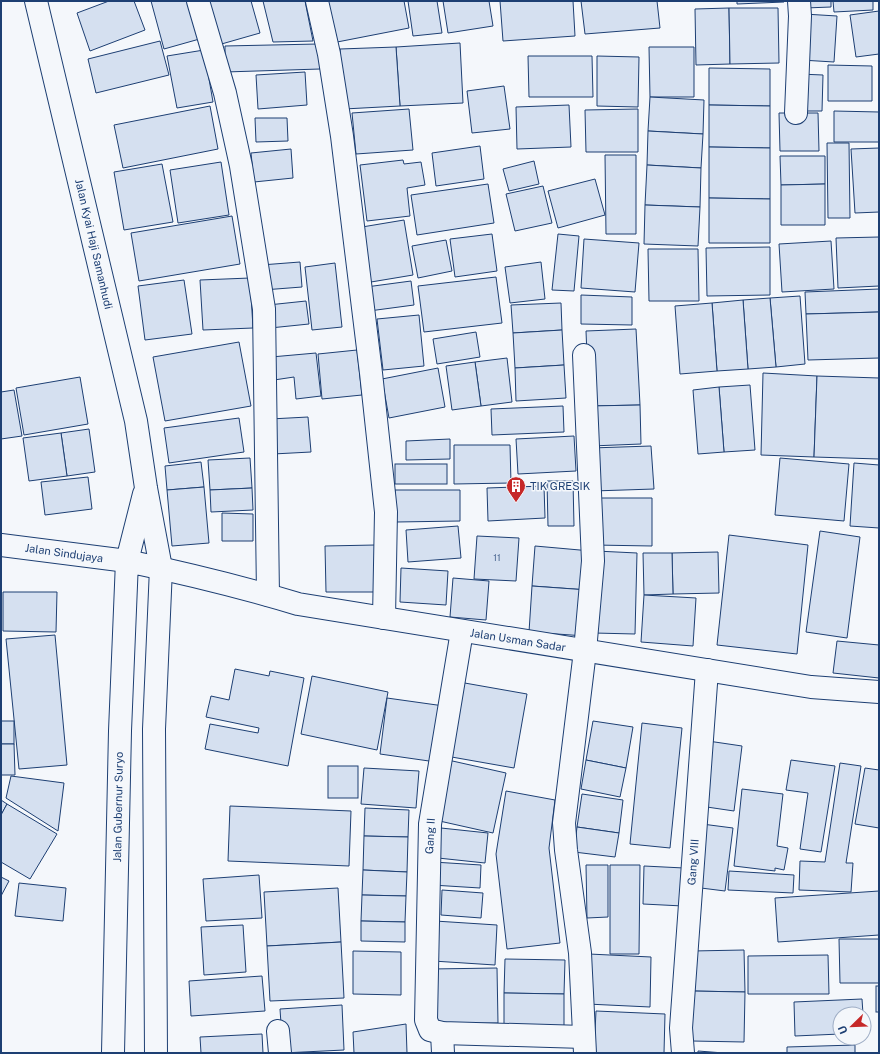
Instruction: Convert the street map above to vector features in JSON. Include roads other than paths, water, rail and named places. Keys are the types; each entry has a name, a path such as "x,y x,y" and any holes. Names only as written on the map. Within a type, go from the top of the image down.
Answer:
{"main road":[{"name":"Jalan Kyai Haji Samanhudi","path":"36,1 136,421 146,488 161,568"},
{"path":"198,1 225,93 241,166 264,309 268,595"},
{"path":"317,1 329,54 342,136 373,388 386,512 384,618"},
{"path":"796,113 800,16 798,1"},
{"path":"443,1043 585,1045 580,953 566,850 564,823 585,651 593,561 584,354"},
{"name":"Jalan Kyai Haji Samanhudi","path":"127,562 146,488"},
{"name":"Jalan Sindujaya","path":"1,545 161,568"},
{"name":"Jalan Gubernur Suryo","path":"113,1053 120,731 127,562"},
{"path":"156,1053 154,729 161,568"},
{"name":"Jalan Usman Sadar","path":"161,568 298,604 811,687 879,692"},
{"name":"Gang II","path":"443,1043 430,1030 426,1020 430,824 462,631"},
{"name":"Gang VIII","path":"683,1053 681,1028 707,670"},
{"path":"278,1031 280,1053"}],"place":[{"name":"TIK GRESIK","path":"516,503"}]}
